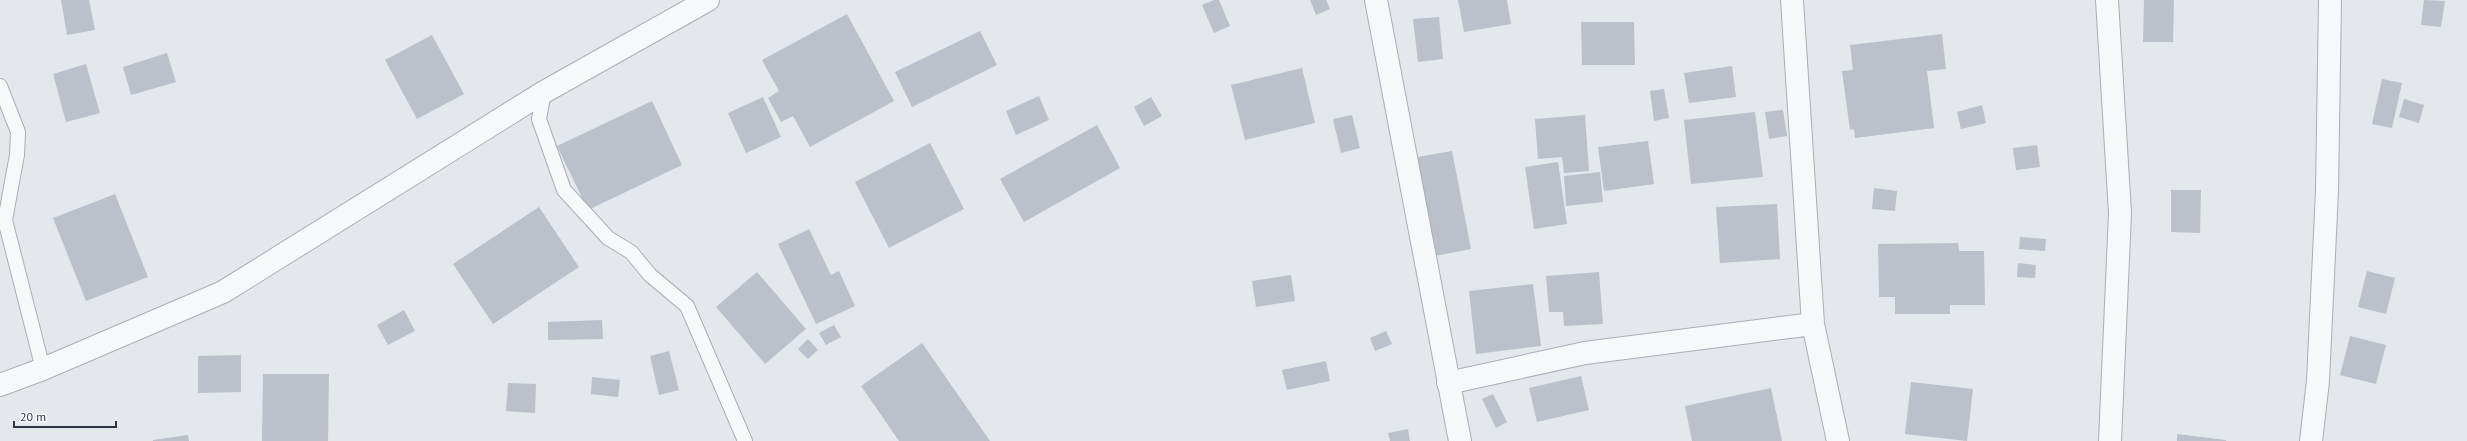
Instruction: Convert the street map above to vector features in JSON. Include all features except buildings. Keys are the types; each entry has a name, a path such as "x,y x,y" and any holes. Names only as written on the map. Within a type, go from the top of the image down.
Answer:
{"street":[{"path":"0,385 43,369 223,292 544,92 708,0"},
{"path":"1376,0 1460,441"},
{"path":"1792,0 1813,324 1838,441"},
{"path":"2107,0 2120,213 2110,441"},
{"path":"2311,441 2318,381 2327,191 2328,0"},
{"path":"1448,383 1585,353 1813,324"}],"lane":[{"path":"0,86 18,132 18,155 4,220 43,369"},
{"path":"544,92 540,119 564,190 608,238 631,252 650,275 687,306 745,441"}]}
